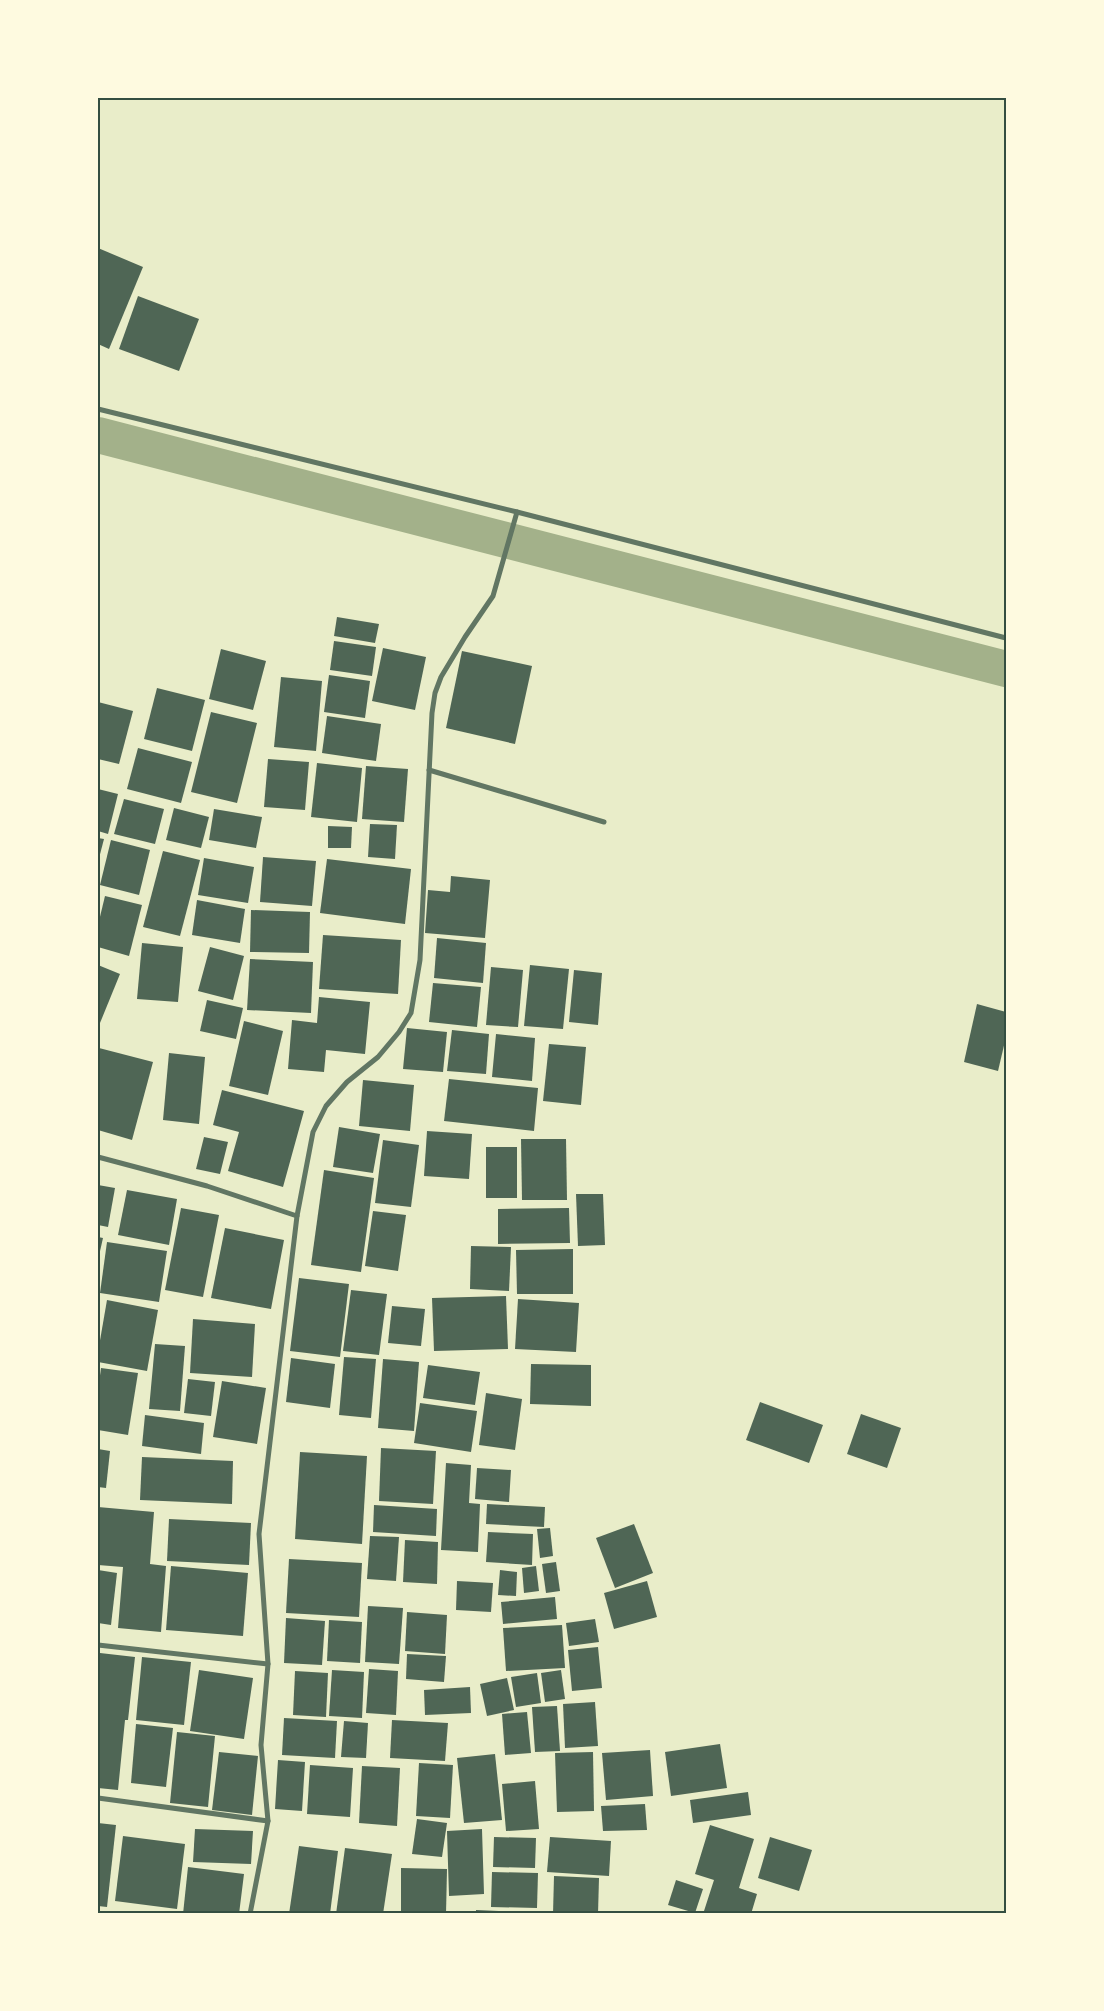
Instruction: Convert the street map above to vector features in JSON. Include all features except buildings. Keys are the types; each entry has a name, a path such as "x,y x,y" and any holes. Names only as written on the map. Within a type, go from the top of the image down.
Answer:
{"street":[{"path":"98,409 517,512 1006,638"},
{"path":"250,1914 268,1821 261,1745 268,1664 259,1534 296,1216 312,1132 326,1106 347,1082 378,1057 399,1032 411,1013 420,960 432,713 438,685 465,637 487,606 497,584 517,512"},
{"path":"429,770 604,822"},
{"path":"98,1157 207,1186 296,1216"},
{"path":"98,1645 268,1664"},
{"path":"98,1798 268,1821"}],"waterway":[{"path":"98,435 1006,669"}]}
